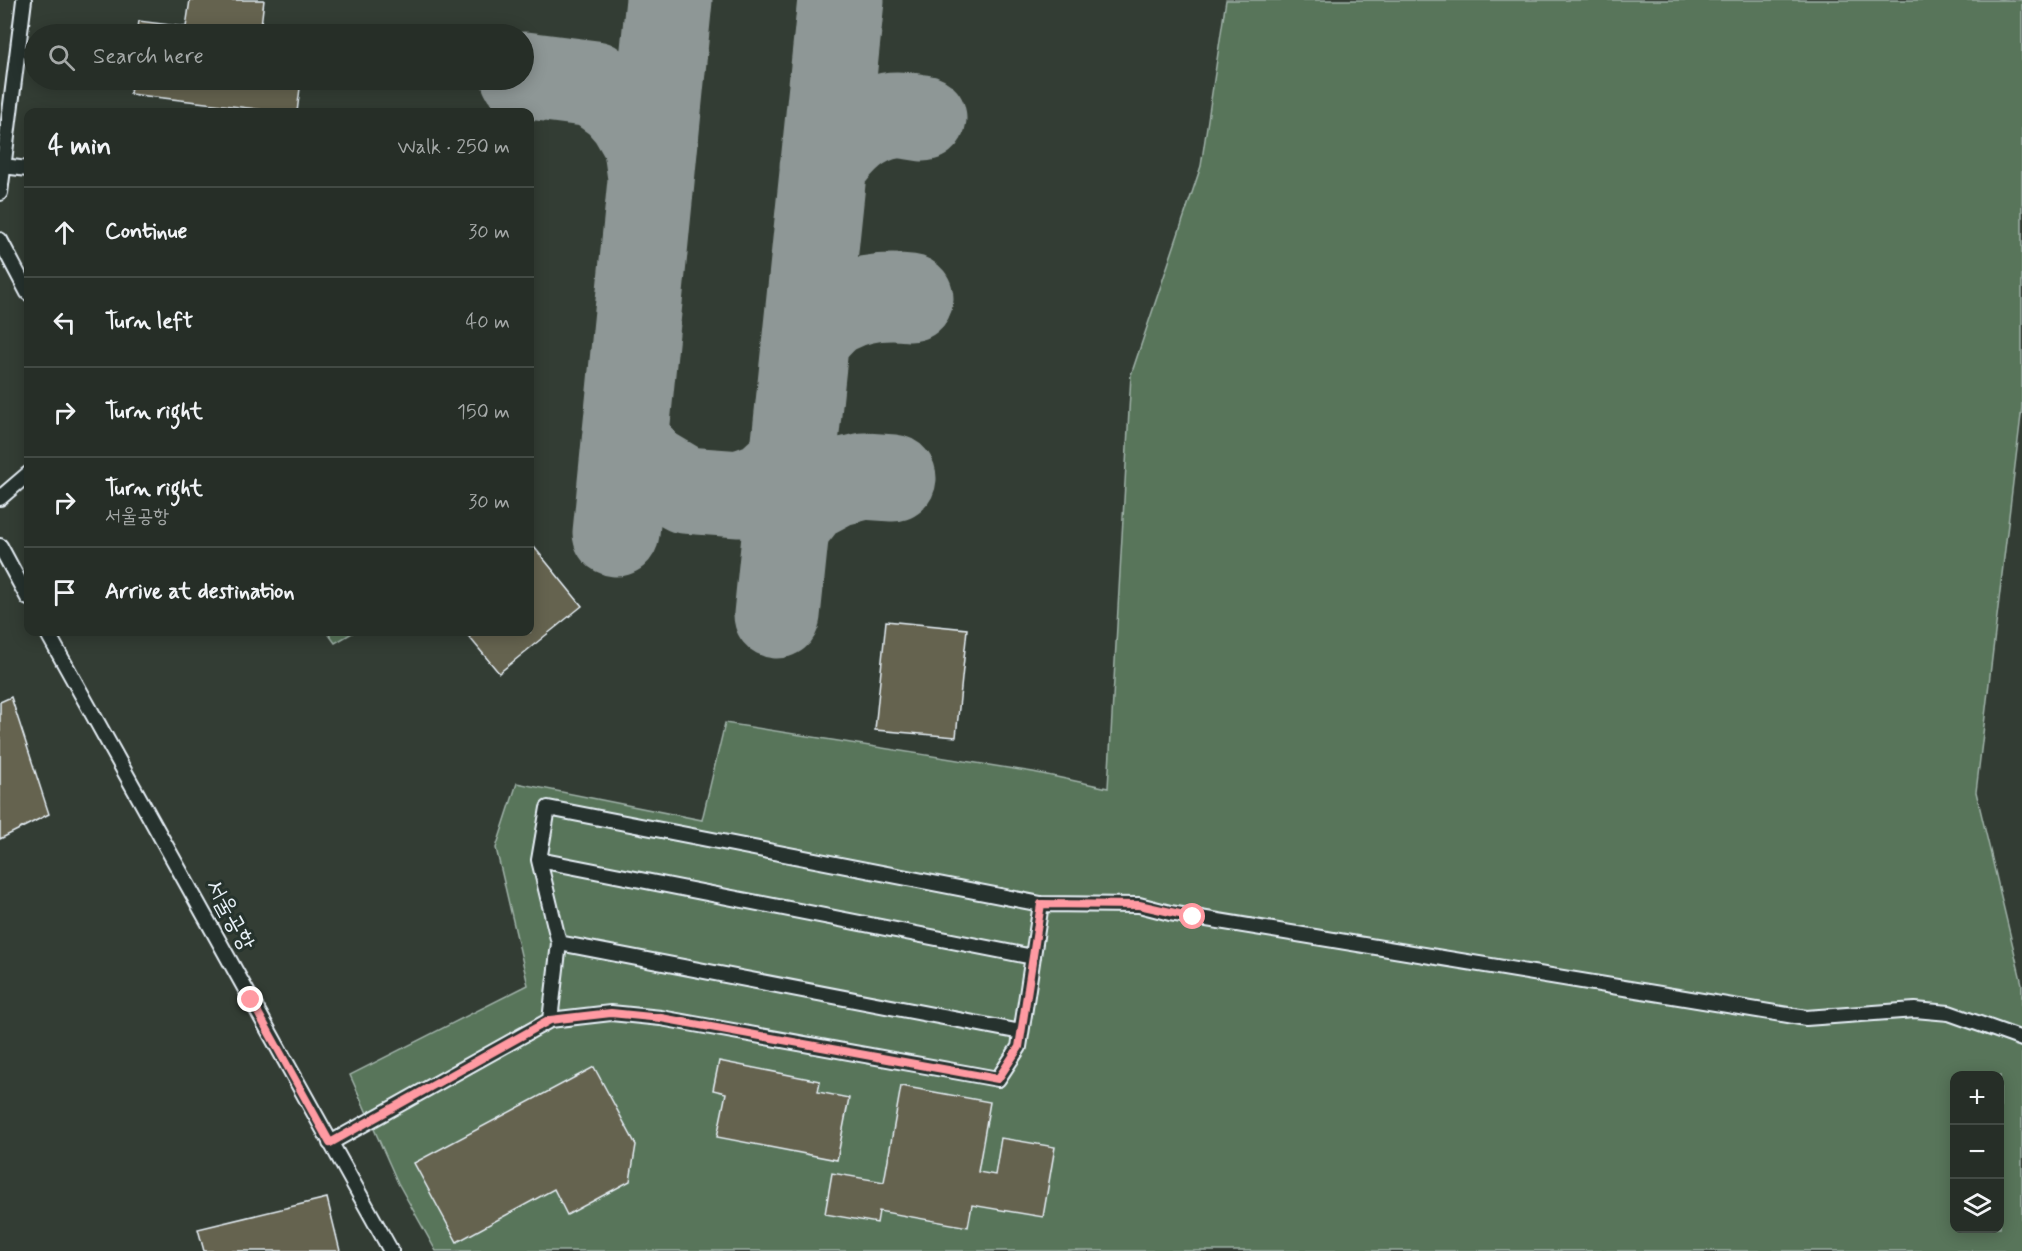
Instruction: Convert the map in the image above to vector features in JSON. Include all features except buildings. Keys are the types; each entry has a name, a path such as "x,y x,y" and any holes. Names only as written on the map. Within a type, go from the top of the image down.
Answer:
{"lane":[{"path":"0,193 24,0"},
{"path":"3,166 24,169"},
{"path":"0,240 24,285"},
{"path":"0,498 24,477"},
{"path":"0,546 24,591"},
{"name":"서울공항","path":"49,636 391,1251"},
{"path":"550,1020 559,943 539,860 548,808 1041,904 1139,905 1170,913 1806,1017 1916,1010 1949,1013 2022,1039"},
{"path":"539,860 1033,957"},
{"path":"330,1143 550,1020 611,1013 661,1018 998,1079 1019,1047 1041,904"},
{"path":"559,943 1021,1032"}],"green space":[{"path":"1226,0 2022,0 2022,407 1976,792 2022,984 2022,1251 436,1251 398,1183 350,1075 528,985 496,848 517,783 702,820 725,723 1033,772 1108,788 1131,375 1201,166"},
{"path":"330,636 347,636 335,643"}],"taxiway":[{"path":"616,533 669,0"},
{"path":"777,615 841,0"},
{"path":"534,76 594,84 618,101 631,116 646,142 651,177"},
{"path":"823,167 853,133 872,121 894,115 923,118"},
{"path":"806,338 829,315 851,303 880,297 910,298"},
{"path":"626,434 643,465 685,490 740,494 767,484 793,460"},
{"path":"786,526 808,498 836,483 864,476 893,478"}],"route":[{"path":"251,1000 330,1143 550,1020 611,1013 661,1018 998,1079 1019,1047 1041,904 1139,905 1193,917"}]}
